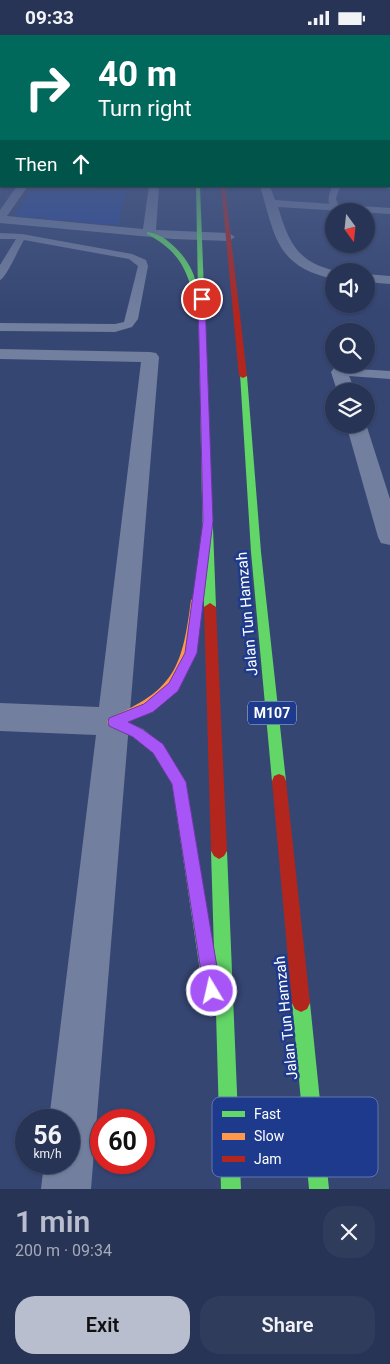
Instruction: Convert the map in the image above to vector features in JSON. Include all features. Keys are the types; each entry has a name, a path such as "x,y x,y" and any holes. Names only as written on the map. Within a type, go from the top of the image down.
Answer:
{"main road":[{"path":"149,233 185,219 189,204"},
{"path":"199,204 228,1097"},
{"name":"Jalan Tun Hamzah","path":"226,204 244,382 256,552 310,1097"},
{"path":"149,233 168,242 187,261 202,333"},
{"path":"114,722 148,708 174,687 191,653 208,521"},
{"path":"114,722 138,733 158,749 179,782 228,1086"}],"street":[{"path":"10,204 0,218 149,233 229,237"},
{"path":"149,233 152,204"},
{"path":"271,204 289,253 310,270 325,273"},
{"path":"285,204 325,206"},
{"path":"375,210 390,211"},
{"path":"375,279 390,280"},
{"path":"0,355 150,357 74,1109"},
{"path":"359,433 388,524"},
{"path":"0,717 114,722"},
{"path":"66,1189 67,1174"}],"lane":[{"path":"0,236 22,237 132,257 142,261 143,266 132,319 128,325 115,328 0,327"},
{"path":"0,277 9,256 22,237"},
{"path":"365,373 390,375"}],"shaded area":[{"path":"22,204 123,204 118,225 14,216"}],"traffic: fast":[{"path":"199,204 210,607"},
{"path":"149,233 173,248 184,261 194,288"},
{"path":"243,376 256,552 279,781"},
{"path":"114,722 138,733 158,749 179,782 209,971"},
{"path":"219,851 228,1097"},
{"path":"301,1003 310,1097"},
{"path":"231,1177 231,1189"},
{"path":"318,1177 319,1189"}],"traffic: slow":[{"path":"114,722 155,702 178,677 190,644 197,600"}],"traffic: jam":[{"path":"225,204 243,376"},
{"path":"210,607 219,851"},
{"path":"279,781 301,1003"}],"route":[{"path":"202,299 203,399 208,521 191,653 174,687 148,708 114,722 138,733 158,749 179,782 212,991"}]}
